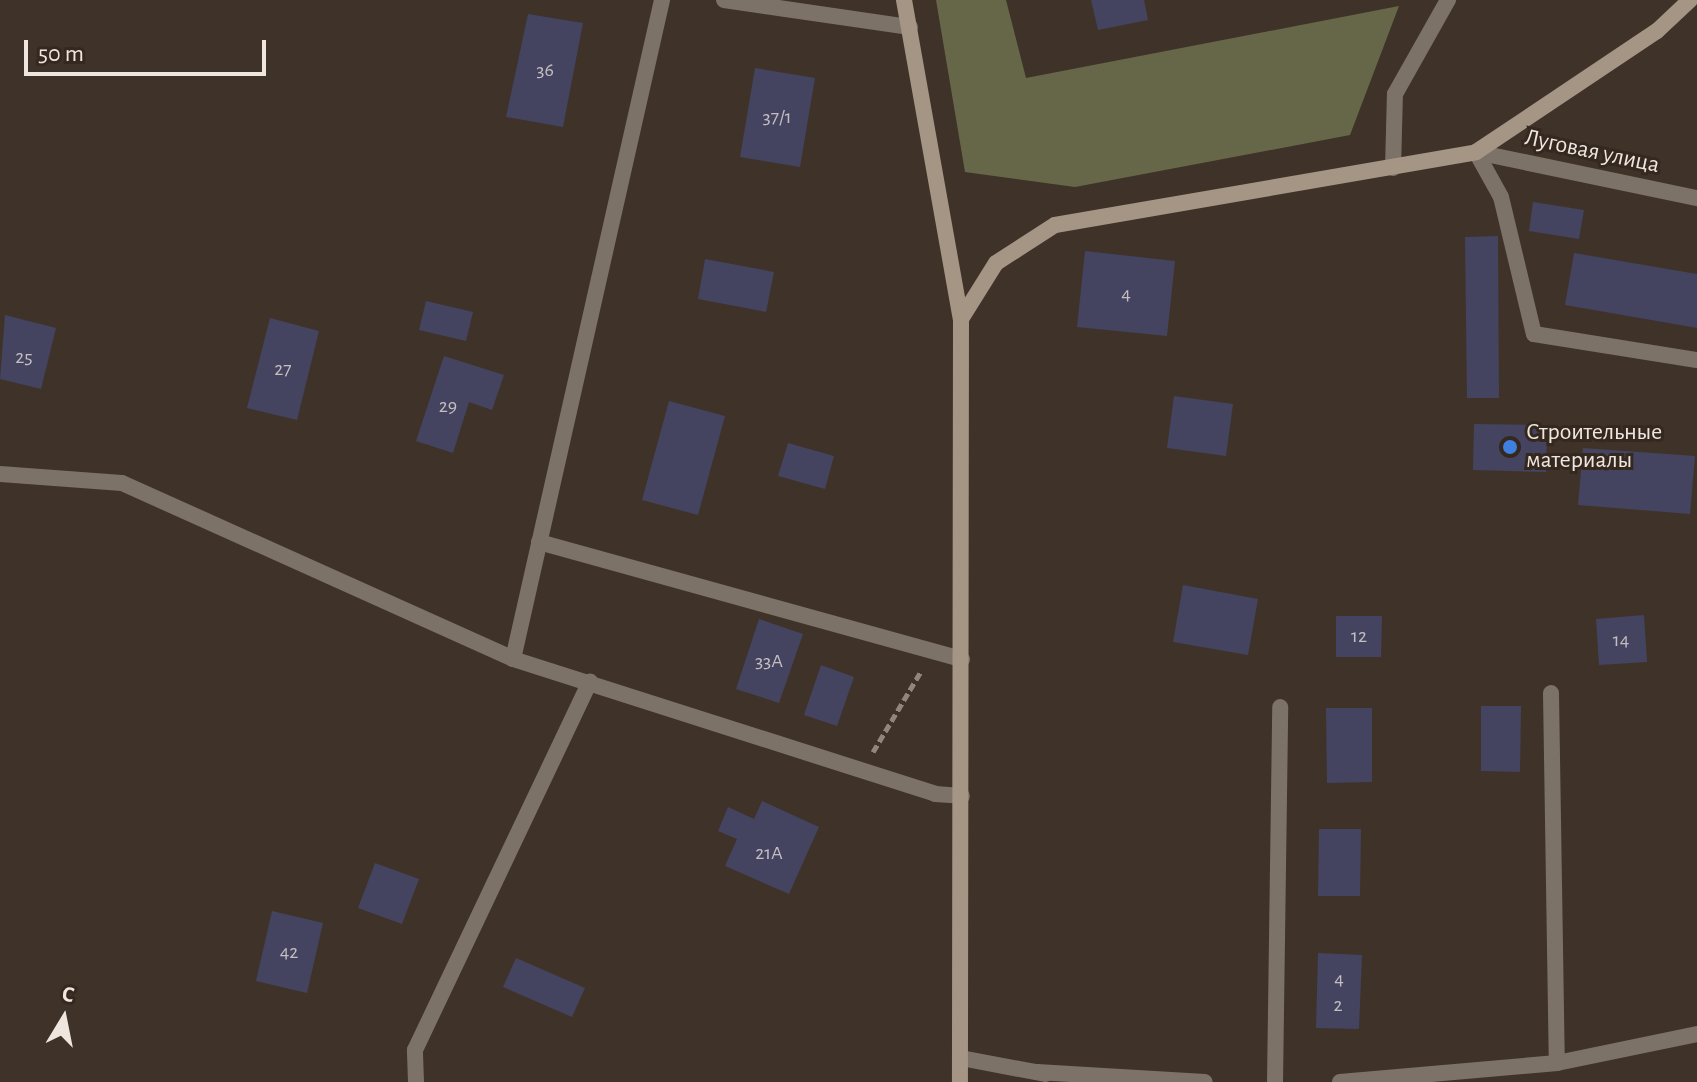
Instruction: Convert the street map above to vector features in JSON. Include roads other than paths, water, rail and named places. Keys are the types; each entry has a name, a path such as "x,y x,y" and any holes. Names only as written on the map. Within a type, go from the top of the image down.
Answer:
{"street":[{"path":"513,659 662,0"},
{"path":"724,0 910,27"},
{"path":"904,0 961,319 960,1082"},
{"path":"1393,168 1395,94 1448,0"},
{"path":"961,319 996,263 1055,225 1476,152 1657,31 1690,0"},
{"path":"1476,152 1501,197 1534,334 1697,360"},
{"name":"Луговая улица","path":"1476,152 1697,198"},
{"path":"0,474 122,483 513,659 590,681 935,794 962,796"},
{"path":"539,542 962,659"},
{"path":"416,1082 415,1050 590,681"},
{"path":"1551,693 1557,1063"},
{"path":"1275,1082 1280,707"},
{"path":"1340,1082 1557,1063 1697,1034"},
{"path":"961,1058 1075,1082"},
{"path":"1037,1072 1205,1082"}],"place":[{"name":"Строительные материалы","path":"1510,447"}]}
